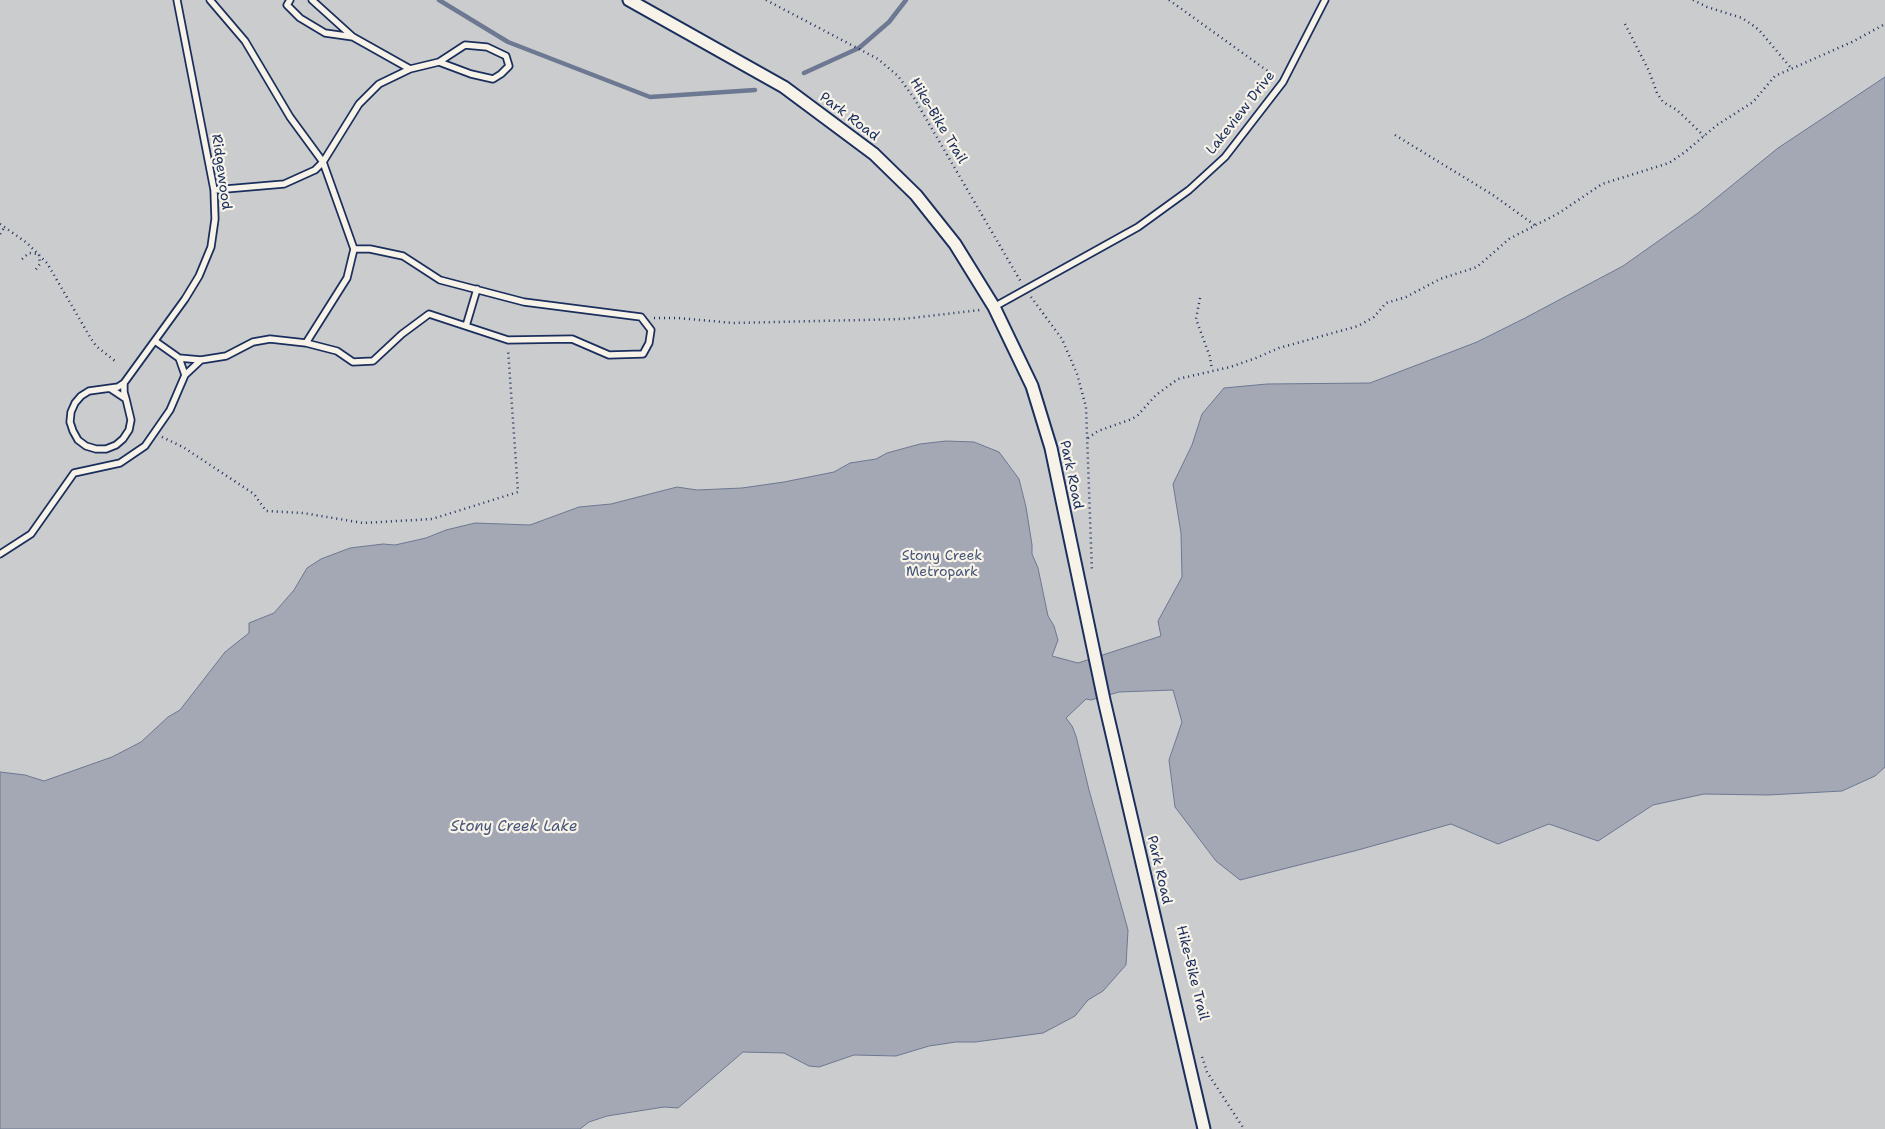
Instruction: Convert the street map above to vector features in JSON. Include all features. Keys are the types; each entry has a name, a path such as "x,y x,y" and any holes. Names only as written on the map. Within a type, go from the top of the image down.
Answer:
{"street":[{"name":"Park Road","path":"629,0 784,88 874,154 916,194 955,244 994,307 1032,386 1051,448 1104,700 1204,1129"}],"lane":[{"name":"Ridgewood","path":"124,383 124,392 131,420 129,430 116,445 106,449 86,446 78,440 70,422 71,412 75,403 89,391 118,388 124,383 199,276 210,247 216,218 214,190 177,0"},
{"path":"210,0 245,41 290,117 323,162 354,249 347,278 306,343"},
{"path":"290,0 287,5 300,18 325,34 353,37"},
{"path":"312,0 353,37 410,69"},
{"name":"Lakeview Drive","path":"994,307 1138,227 1189,190 1225,157 1283,82 1325,0"},
{"path":"214,190 284,184 315,170 323,162 359,104 379,84 410,69 439,62 465,45 486,47 506,56 509,66 502,74 493,79 471,74 439,62"},
{"path":"155,341 179,358 200,360 226,356 253,342 270,339 306,343 338,352 353,362 373,362 402,334 429,314 508,340 572,339 609,355 643,354 649,343 651,330 641,317 524,302 440,280 403,256 370,249 354,249"},
{"path":"466,326 477,289"},
{"path":"179,358 185,376"},
{"path":"0,554 31,534 74,474 120,463 145,446 170,410 185,376 200,360"},
{"path":"111,389 126,399"}],"path":[{"name":"Hike-Bike Trail","path":"766,0 878,59 898,76 914,98 1021,282"},
{"path":"1169,0 1283,82"},
{"path":"1693,0 1707,7 1742,18 1751,24 1759,30 1791,68"},
{"path":"1625,24 1649,71 1657,93 1664,102 1676,110 1704,136"},
{"path":"1088,438 1098,431 1132,419 1156,395 1178,379 1230,367 1279,348 1358,326 1374,317 1386,303 1406,298 1440,279 1477,267 1509,240 1559,213 1602,184 1669,163 1717,125 1753,102 1775,76 1852,42 1885,24"},
{"path":"1395,135 1493,195 1536,226"},
{"path":"0,224 39,254 47,263 93,342 115,361"},
{"path":"0,234 5,226"},
{"path":"22,259 29,253 39,254"},
{"path":"34,272 40,264 39,254"},
{"path":"1030,295 1062,339 1076,374 1086,407 1092,578"},
{"path":"1200,298 1196,319 1210,358 1212,370"},
{"path":"641,317 733,323 903,319 964,313 994,307"},
{"path":"154,432 183,447 254,494 266,511 303,513 363,523 432,519 518,492 508,340"},
{"path":"1202,1057 1207,1072 1244,1129"}],"green space":[{"name":"Stony Creek Metropark","path":"0,0 1885,0 1885,1129 0,1129"}],"water":[{"name":"Stony Creek Lake","path":"1885,77 1885,767 1875,776 1842,791 1768,795 1704,794 1653,805 1598,841 1549,824 1498,844 1451,824 1240,880 1216,861 1175,807 1169,760 1182,722 1173,690 1119,692 1091,700 1086,699 1066,718 1076,736 1128,930 1126,965 1103,991 1088,1000 1075,1016 1043,1033 929,1046 896,1056 854,1055 819,1067 809,1066 784,1053 743,1052 678,1108 664,1107 607,1116 589,1122 580,1129 0,1129 0,772 25,775 44,781 112,757 141,742 168,717 180,710 225,652 249,633 249,623 274,613 294,590 307,568 321,559 350,548 383,544 395,545 475,523 530,525 579,507 611,504 677,487 697,490 742,488 784,482 834,472 850,463 876,459 887,453 920,444 946,441 974,442 999,452 1019,479 1026,507 1032,554 1038,568 1048,616 1054,626 1058,640 1052,656 1078,663 1161,636 1158,621 1182,577 1181,533 1173,484 1192,445 1202,414 1224,388 1267,384 1370,383 1477,342 1623,266 1698,213 1778,148"}],"waterway":[{"path":"439,0 508,42 650,97 755,90"},
{"path":"804,73 859,48 889,22 906,0"}]}
